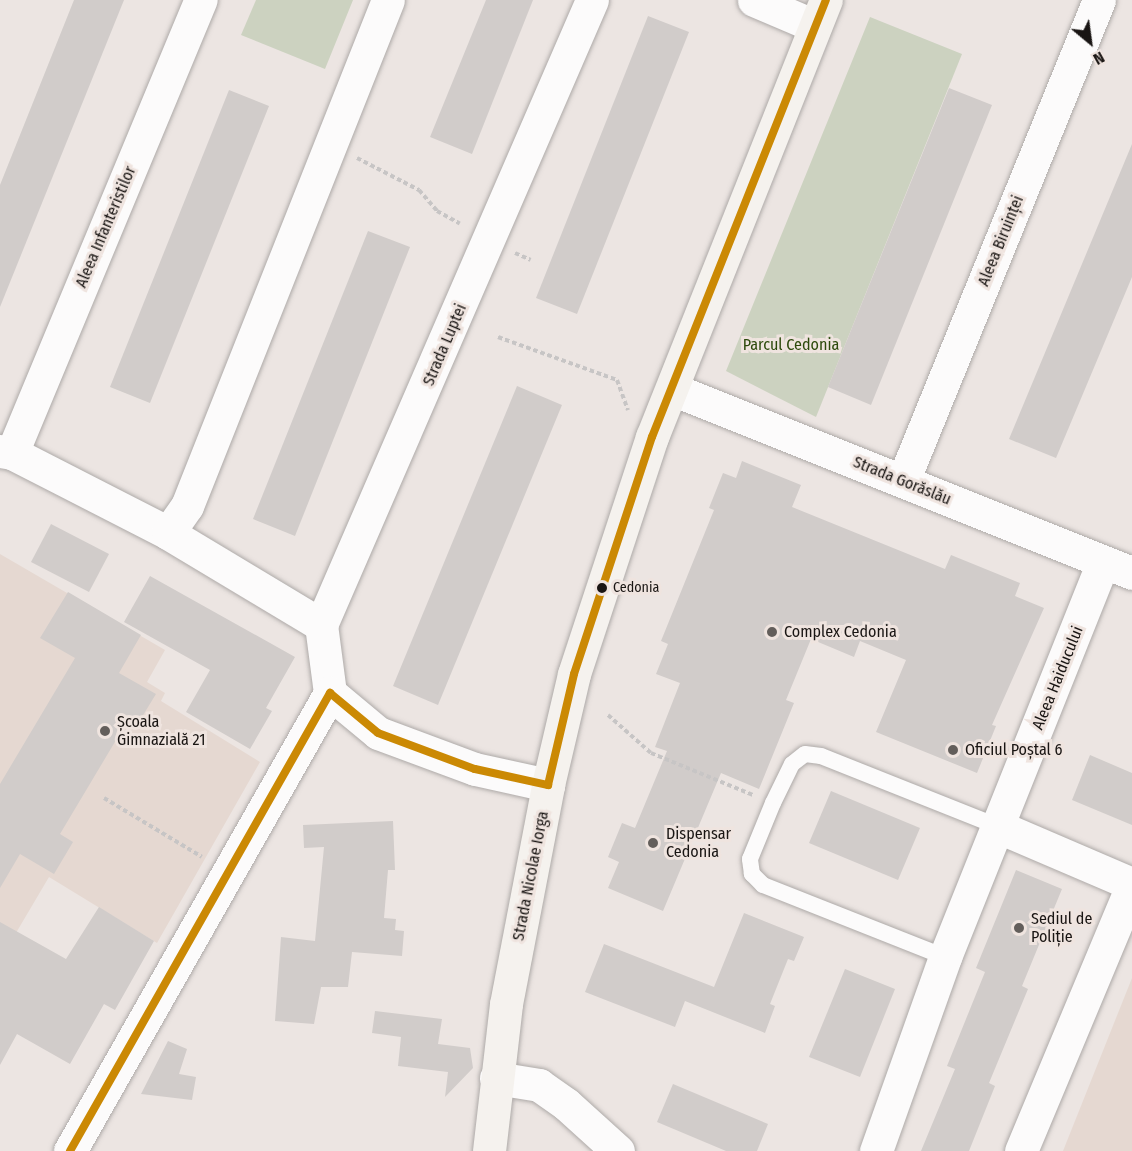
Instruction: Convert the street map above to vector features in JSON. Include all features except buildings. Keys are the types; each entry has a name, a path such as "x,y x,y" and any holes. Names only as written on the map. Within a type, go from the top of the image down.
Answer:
{"main road":[{"name":"Strada Nicolae Iorga","path":"489,1151 496,1078 548,785 574,674 657,426 821,13"}],"street":[{"name":"Aleea Infanteristilor","path":"6,452 201,0"},
{"path":"168,533 188,506 388,0"},
{"name":"Strada Luptei","path":"321,625 491,241 592,0"},
{"path":"754,0 821,13"},
{"name":"Aleea Biruinței","path":"903,482 1099,0"},
{"name":"Strada Gorăslău","path":"672,389 1118,567"},
{"path":"6,452 168,533 321,625 330,693 70,1151"},
{"name":"Aleea Haiducului","path":"876,1151 945,957 999,827 1118,567"},
{"path":"330,693 378,733 475,769 548,785"},
{"path":"999,827 1132,885 1021,1151"},
{"path":"496,1078 539,1085 566,1104 618,1151"}],"lane":[{"path":"945,957 763,885 752,874 750,859 773,803 792,764 805,754 821,756 999,827"}],"path":[{"path":"328,147 419,190 436,211 531,260"},
{"path":"498,337 617,380 628,411 657,426"},
{"path":"608,715 651,753 773,803"},
{"path":"104,798 211,862"}],"shaded area":[{"name":"Școala Gimnazială 21","path":"0,554 165,650 147,682 165,693 161,701 260,762 157,943 49,877 0,960"},
{"path":"1132,978 1132,1151 1063,1151"}],"green space":[{"path":"256,0 353,0 325,69 241,35"},
{"name":"Parcul Cedonia","path":"870,17 962,54 816,417 726,371"}],"transit line":[{"path":"70,1151 330,693 378,733 475,769 548,785 574,674 652,437 826,0"}],"place":[{"name":"Cedonia","path":"602,588"},
{"name":"Complex Cedonia","path":"772,632"},
{"name":"Școala Gimnazială 21","path":"105,731"},
{"name":"Oficiul Poștal 6","path":"953,750"},
{"name":"Dispensar Cedonia","path":"653,843"},
{"name":"Sediul de Poliție","path":"1019,928"}]}
